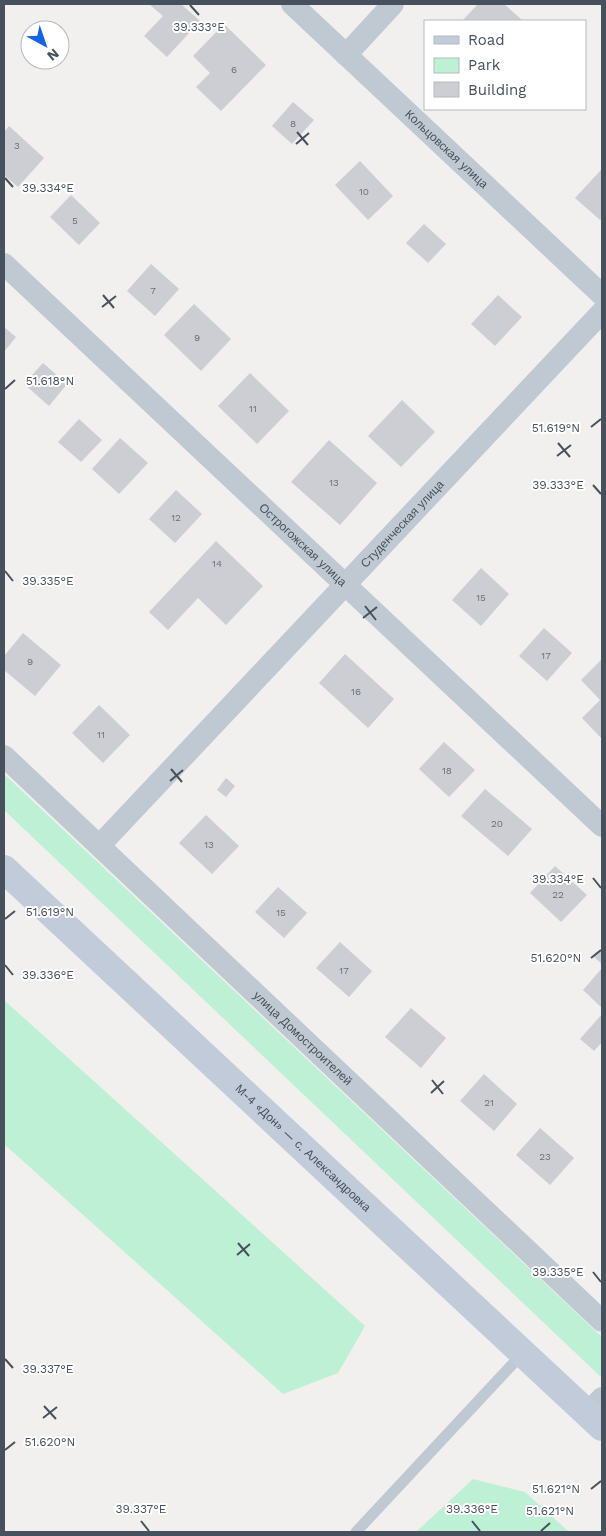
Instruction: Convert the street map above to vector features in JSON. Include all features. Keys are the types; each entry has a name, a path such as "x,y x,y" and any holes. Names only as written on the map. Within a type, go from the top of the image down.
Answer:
{"main road":[{"name":"М-4 «Дон» — с. Александровка","path":"4,870 523,1352 598,1413"}],"street":[{"name":"Кольцовская улица","path":"292,4 602,295"},
{"path":"346,55 393,4"},
{"name":"Острогожская улица","path":"4,264 602,826"},
{"name":"Студенческая улица","path":"100,845 602,312"},
{"name":"улица Домостроителей","path":"4,756 602,1321"}],"lane":[{"path":"356,1532 523,1352"}],"green space":[{"path":"4,774 602,1337 602,1378 4,810"},
{"path":"4,1000 365,1326 338,1373 283,1394 4,1144"},
{"path":"473,1479 525,1492 569,1532 416,1532"}],"building":[{"path":"149,4 181,4 200,21 167,57 144,36 163,16"},
{"path":"478,4 504,4 522,20 463,20"},
{"path":"224,24 266,65 221,111 196,87 210,73 193,56"},
{"path":"293,102 314,120 292,144 272,126"},
{"path":"9,126 44,158 18,187 4,175 4,132"},
{"path":"360,161 393,196 368,220 335,185"},
{"path":"601,170 602,218 600,220 575,198"},
{"path":"71,195 100,223 79,245 50,217"},
{"path":"424,224 446,244 428,263 406,243"},
{"path":"151,264 179,289 155,316 127,291"},
{"path":"498,295 522,317 495,346 471,324"},
{"path":"194,304 231,339 201,371 164,335"},
{"path":"4,327 16,337 4,352"},
{"path":"43,363 67,384 49,406 24,384"},
{"path":"250,373 289,411 257,444 218,406"},
{"path":"402,400 435,432 401,467 368,436"},
{"path":"79,419 102,440 81,462 58,442"},
{"path":"120,438 148,463 119,494 92,469"},
{"path":"329,440 377,483 340,525 291,482"},
{"path":"176,490 202,514 175,543 149,519"},
{"path":"216,541 263,586 226,625 198,598 168,630 149,612"},
{"path":"481,568 509,594 481,626 452,600"},
{"path":"544,628 572,653 547,681 519,656"},
{"path":"23,633 61,665 35,696 4,670 4,656"},
{"path":"345,654 394,699 368,728 319,683"},
{"path":"602,659 602,739 582,718 600,700 581,680"},
{"path":"99,705 130,735 103,763 72,733"},
{"path":"444,742 475,770 449,797 419,769"},
{"path":"226,778 235,786 226,797 217,790"},
{"path":"485,789 532,829 508,856 461,816"},
{"path":"206,815 239,846 212,874 179,843"},
{"path":"555,866 587,895 561,922 530,893"},
{"path":"278,887 307,913 284,938 255,912"},
{"path":"340,942 372,971 349,997 316,968"},
{"path":"602,948 602,964 594,957"},
{"path":"602,968 602,1008 583,990"},
{"path":"411,1008 446,1038 421,1068 385,1037"},
{"path":"602,1014 602,1042 594,1051 580,1039"},
{"path":"484,1074 517,1104 494,1131 460,1101"},
{"path":"540,1128 574,1158 550,1185 516,1155"}]}
